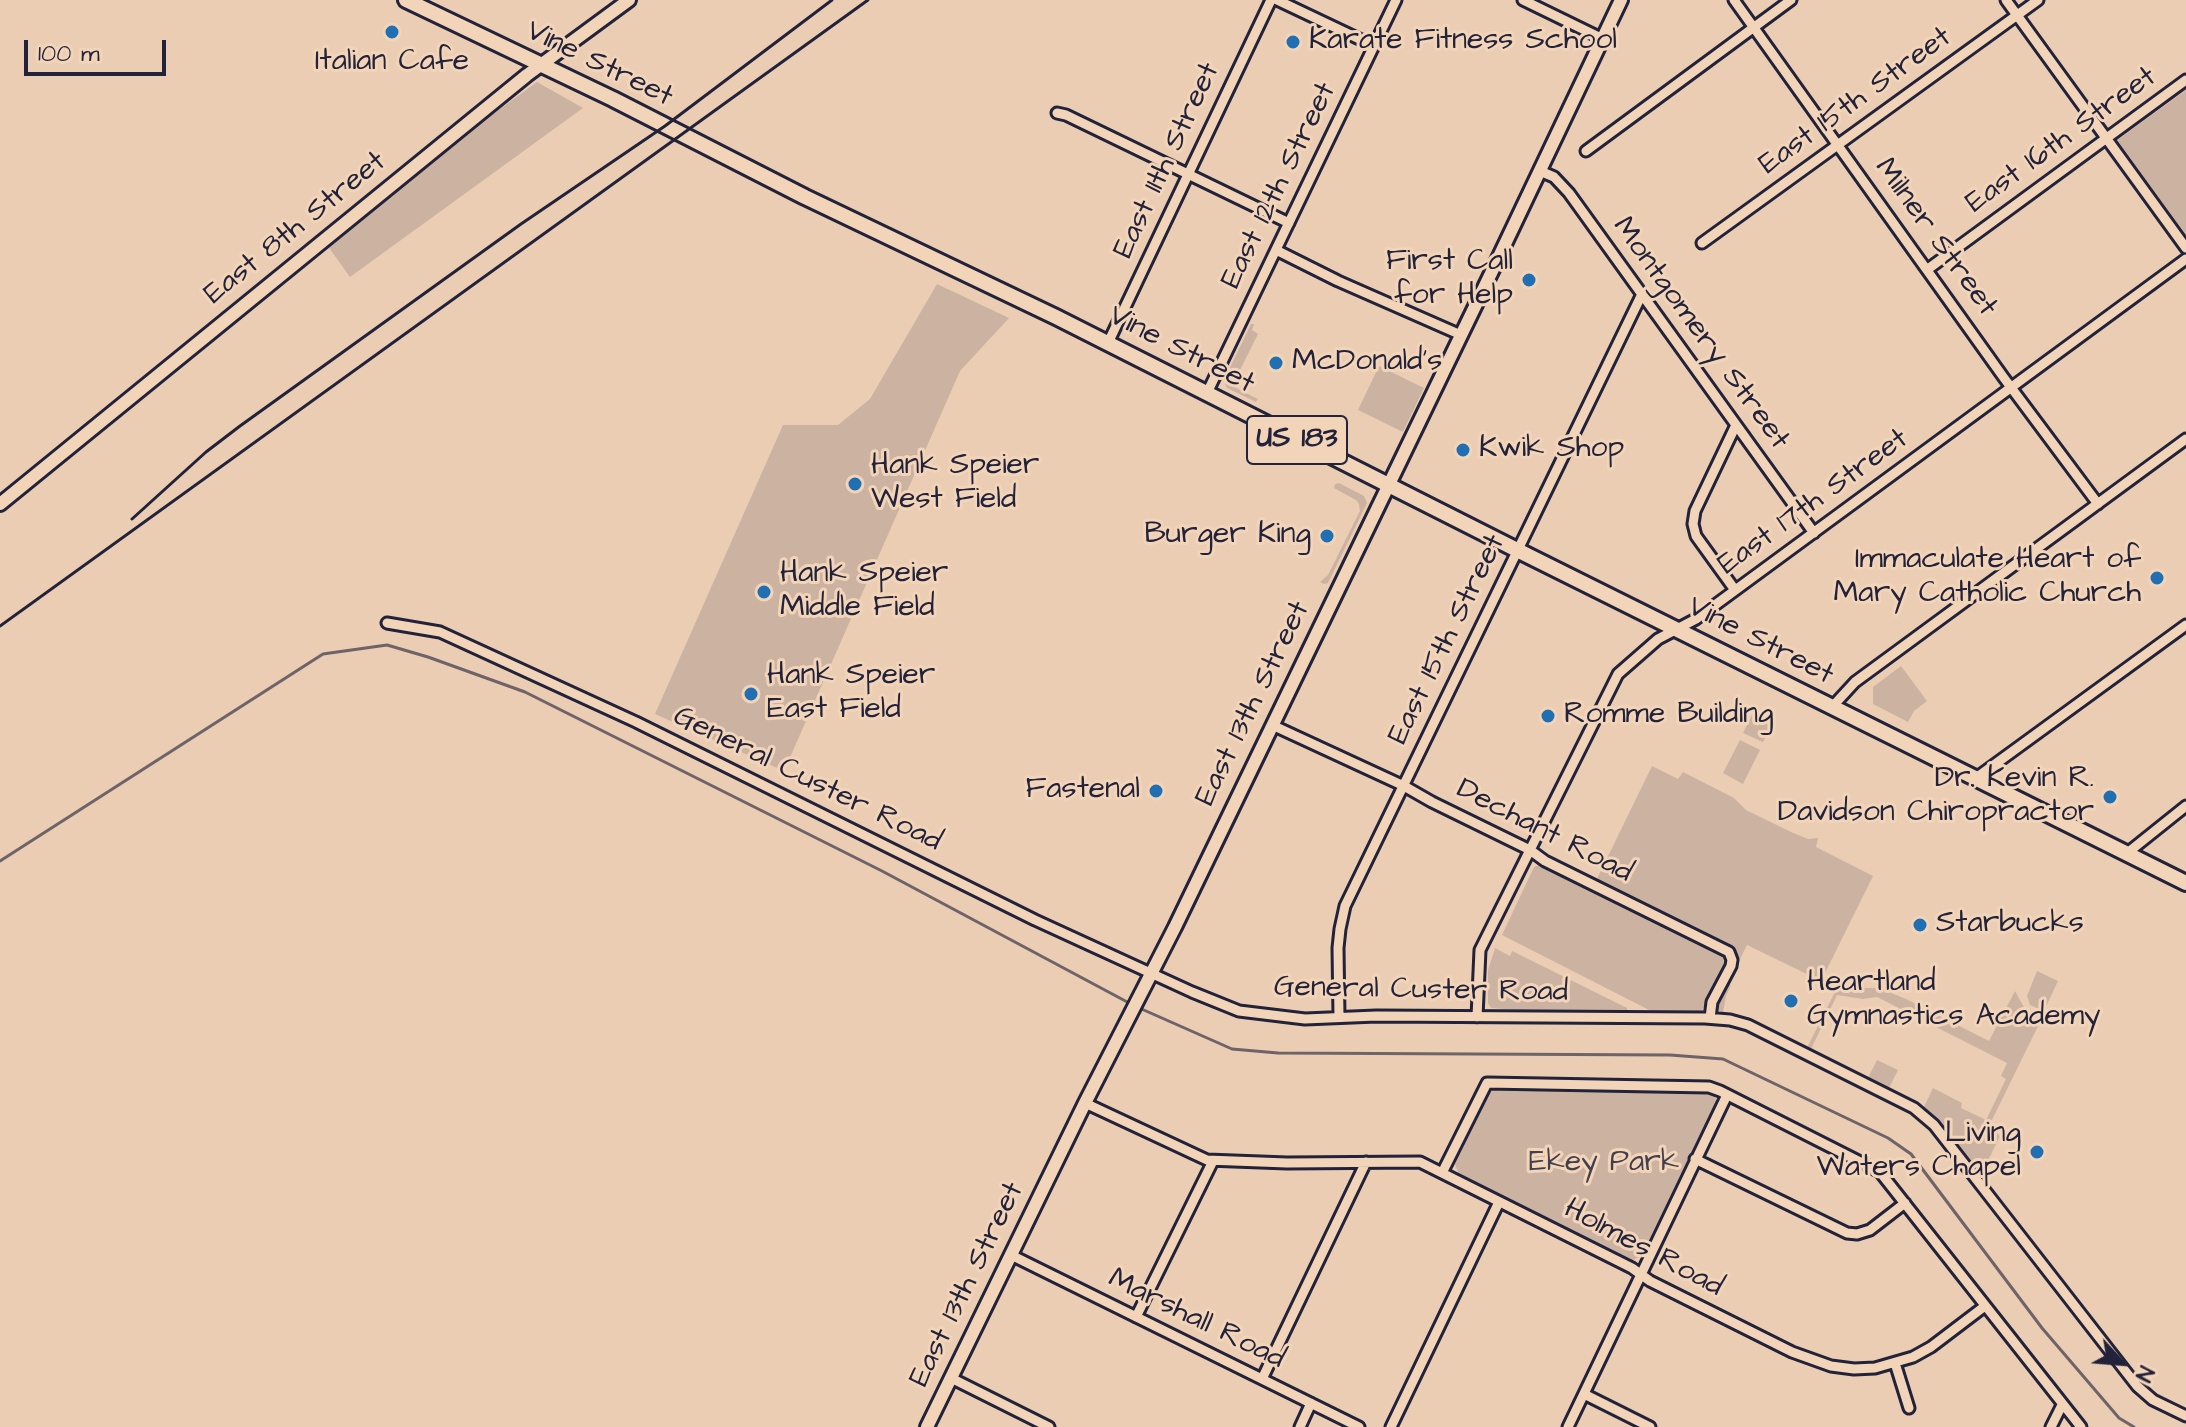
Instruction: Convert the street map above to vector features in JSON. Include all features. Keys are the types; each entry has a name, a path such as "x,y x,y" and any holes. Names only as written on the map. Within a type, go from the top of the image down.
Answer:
{"main road":[{"name":"Vine Street","path":"406,0 1108,343 2186,883"}],"street":[{"name":"East 8th Street","path":"0,504 541,65 629,0"},
{"path":"1274,0 1374,46"},
{"name":"East 11th Street","path":"1108,343 1274,0"},
{"name":"East 12th Street","path":"1207,393 1396,0"},
{"path":"1523,0 1603,39"},
{"name":"East 13th Street","path":"927,1427 1389,486 1621,0"},
{"name":"Milner Street","path":"1734,0 2098,504"},
{"path":"1586,151 1791,0"},
{"path":"2006,0 2186,248"},
{"name":"East 15th Street","path":"1702,243 2038,0"},
{"name":"East 16th Street","path":"1928,269 2186,80"},
{"path":"1057,113 1289,223"},
{"name":"Montgomery Street","path":"1540,171 1562,183 1814,533"},
{"path":"1276,250 1461,335"},
{"name":"East 17th Street","path":"1477,1017 1480,950 1618,674 1658,639 1678,630 1735,590 2186,259"},
{"name":"East 15th Street","path":"1339,1017 1338,948 1345,906 1642,294"},
{"path":"1735,590 1696,536 1693,524 1695,511 1736,425"},
{"path":"1832,707 1855,682 2186,439"},
{"name":"General Custer Road","path":"387,623 440,632 454,638 650,729 1035,920 1239,1011 1305,1019 1710,1018 1748,1025 1914,1108 1934,1125 2137,1386 2153,1400 2186,1416"},
{"path":"1976,778 2186,626"},
{"name":"Dechant Road","path":"1272,725 1404,786 1530,850 1545,861 1729,952 1731,966 1712,1002 1710,1018"},
{"path":"2126,854 2186,806"},
{"path":"1442,1173 1487,1083 1709,1087 1880,1172 2081,1427"},
{"path":"1568,1427 1727,1095"},
{"name":"Holmes Road","path":"1085,1103 1207,1160 1420,1162 1811,1360 1842,1368 1875,1368 1895,1363 1931,1347 1985,1306"},
{"path":"1695,1159 1847,1233 1870,1230 1905,1203"},
{"path":"1136,1317 1213,1161"},
{"path":"1262,1379 1366,1162"},
{"path":"1391,1427 1499,1202"},
{"name":"Marshall Road","path":"1011,1255 1359,1427"},
{"path":"1895,1363 1909,1408"},
{"path":"951,1378 1049,1427"},
{"path":"1584,1394 1650,1427"},
{"path":"1300,1427 1311,1403"},
{"path":"2051,1427 2062,1405"}],"green space":[{"path":"537,82 583,108 350,277 322,238"},
{"path":"2186,90 2186,237 2116,141"},
{"path":"937,284 1009,318 960,371 784,771 655,714 783,425 838,425 870,399"},
{"path":"1251,324 1254,324 1252,330 1258,334 1237,376 1230,381 1232,386 1258,399 1256,402 1227,388 1225,384"},
{"path":"1379,366 1424,388 1403,432 1358,410"},
{"path":"1339,483 1364,496 1367,503 1328,583 1324,584 1320,582 1328,575 1360,511 1356,500 1334,488"},
{"path":"1901,666 1927,701 1914,711 1908,722 1873,704 1873,687"},
{"path":"1755,709 1775,719 1763,742 1743,733"},
{"path":"1740,740 1760,750 1743,784 1723,773"},
{"path":"1652,766 1678,779 1683,772 1734,798 1746,810 1791,832 1808,839 1818,838 1816,847 1873,876 1821,981 1747,945 1728,983 1731,985 1723,1012 1717,1018 1710,1018 1731,955 1594,885"},
{"path":"1539,865 1727,958 1728,962 1701,1012 1657,1014 1502,935 1534,867"},
{"path":"1495,948 1510,956 1512,951 1627,1008 1627,1011 1546,1012 1491,1008 1488,1003 1488,970"},
{"path":"2037,971 2058,981 2044,1011 2030,1005 2027,996"},
{"path":"1837,988 1879,988 1989,1041 2015,991 2025,1009 2041,1020 1989,1126 2000,1136 1980,1177 1939,1121 1924,1107 1933,1088 1962,1103 1961,1108 1986,1120 2006,1079 2001,1076 2007,1063 1877,997 1863,999 1837,995 1811,1049 1807,1048"},
{"path":"1877,1060 1898,1070 1888,1090 1867,1080"},
{"name":"Ekey Park","path":"1495,1088 1714,1093 1716,1101 1642,1255 1633,1260 1459,1175 1455,1164"}],"waterway":[{"path":"0,861 323,654 387,645 525,692 882,871 1131,1004"},
{"path":"1137,1007 1232,1049 1278,1053 1670,1055 1723,1059 1888,1138 1911,1154 2042,1328 2119,1418 2134,1427"}],"railway":[{"path":"132,519 206,452 240,426 521,224 665,126 832,0"},
{"path":"0,626 868,0"}],"place":[{"name":"Italian Cafe","path":"392,32"},
{"name":"Karate Fitness School","path":"1293,42"},
{"name":"First Call for Help","path":"1529,280"},
{"name":"McDonald's","path":"1276,363"},
{"name":"Kwik Shop","path":"1463,450"},
{"name":"Hank Speier West Field","path":"855,484"},
{"name":"Burger King","path":"1327,536"},
{"name":"Immaculate Heart of Mary Catholic Church","path":"2157,578"},
{"name":"Hank Speier Middle Field","path":"764,592"},
{"name":"Hank Speier East Field","path":"751,694"},
{"name":"Romme Building","path":"1548,716"},
{"name":"Fastenal","path":"1156,791"},
{"name":"Dr. Kevin R. Davidson Chiropractor","path":"2110,797"},
{"name":"Starbucks","path":"1920,925"},
{"name":"Heartland Gymnastics Academy","path":"1791,1001"},
{"name":"Living Waters Chapel","path":"2037,1152"}]}
